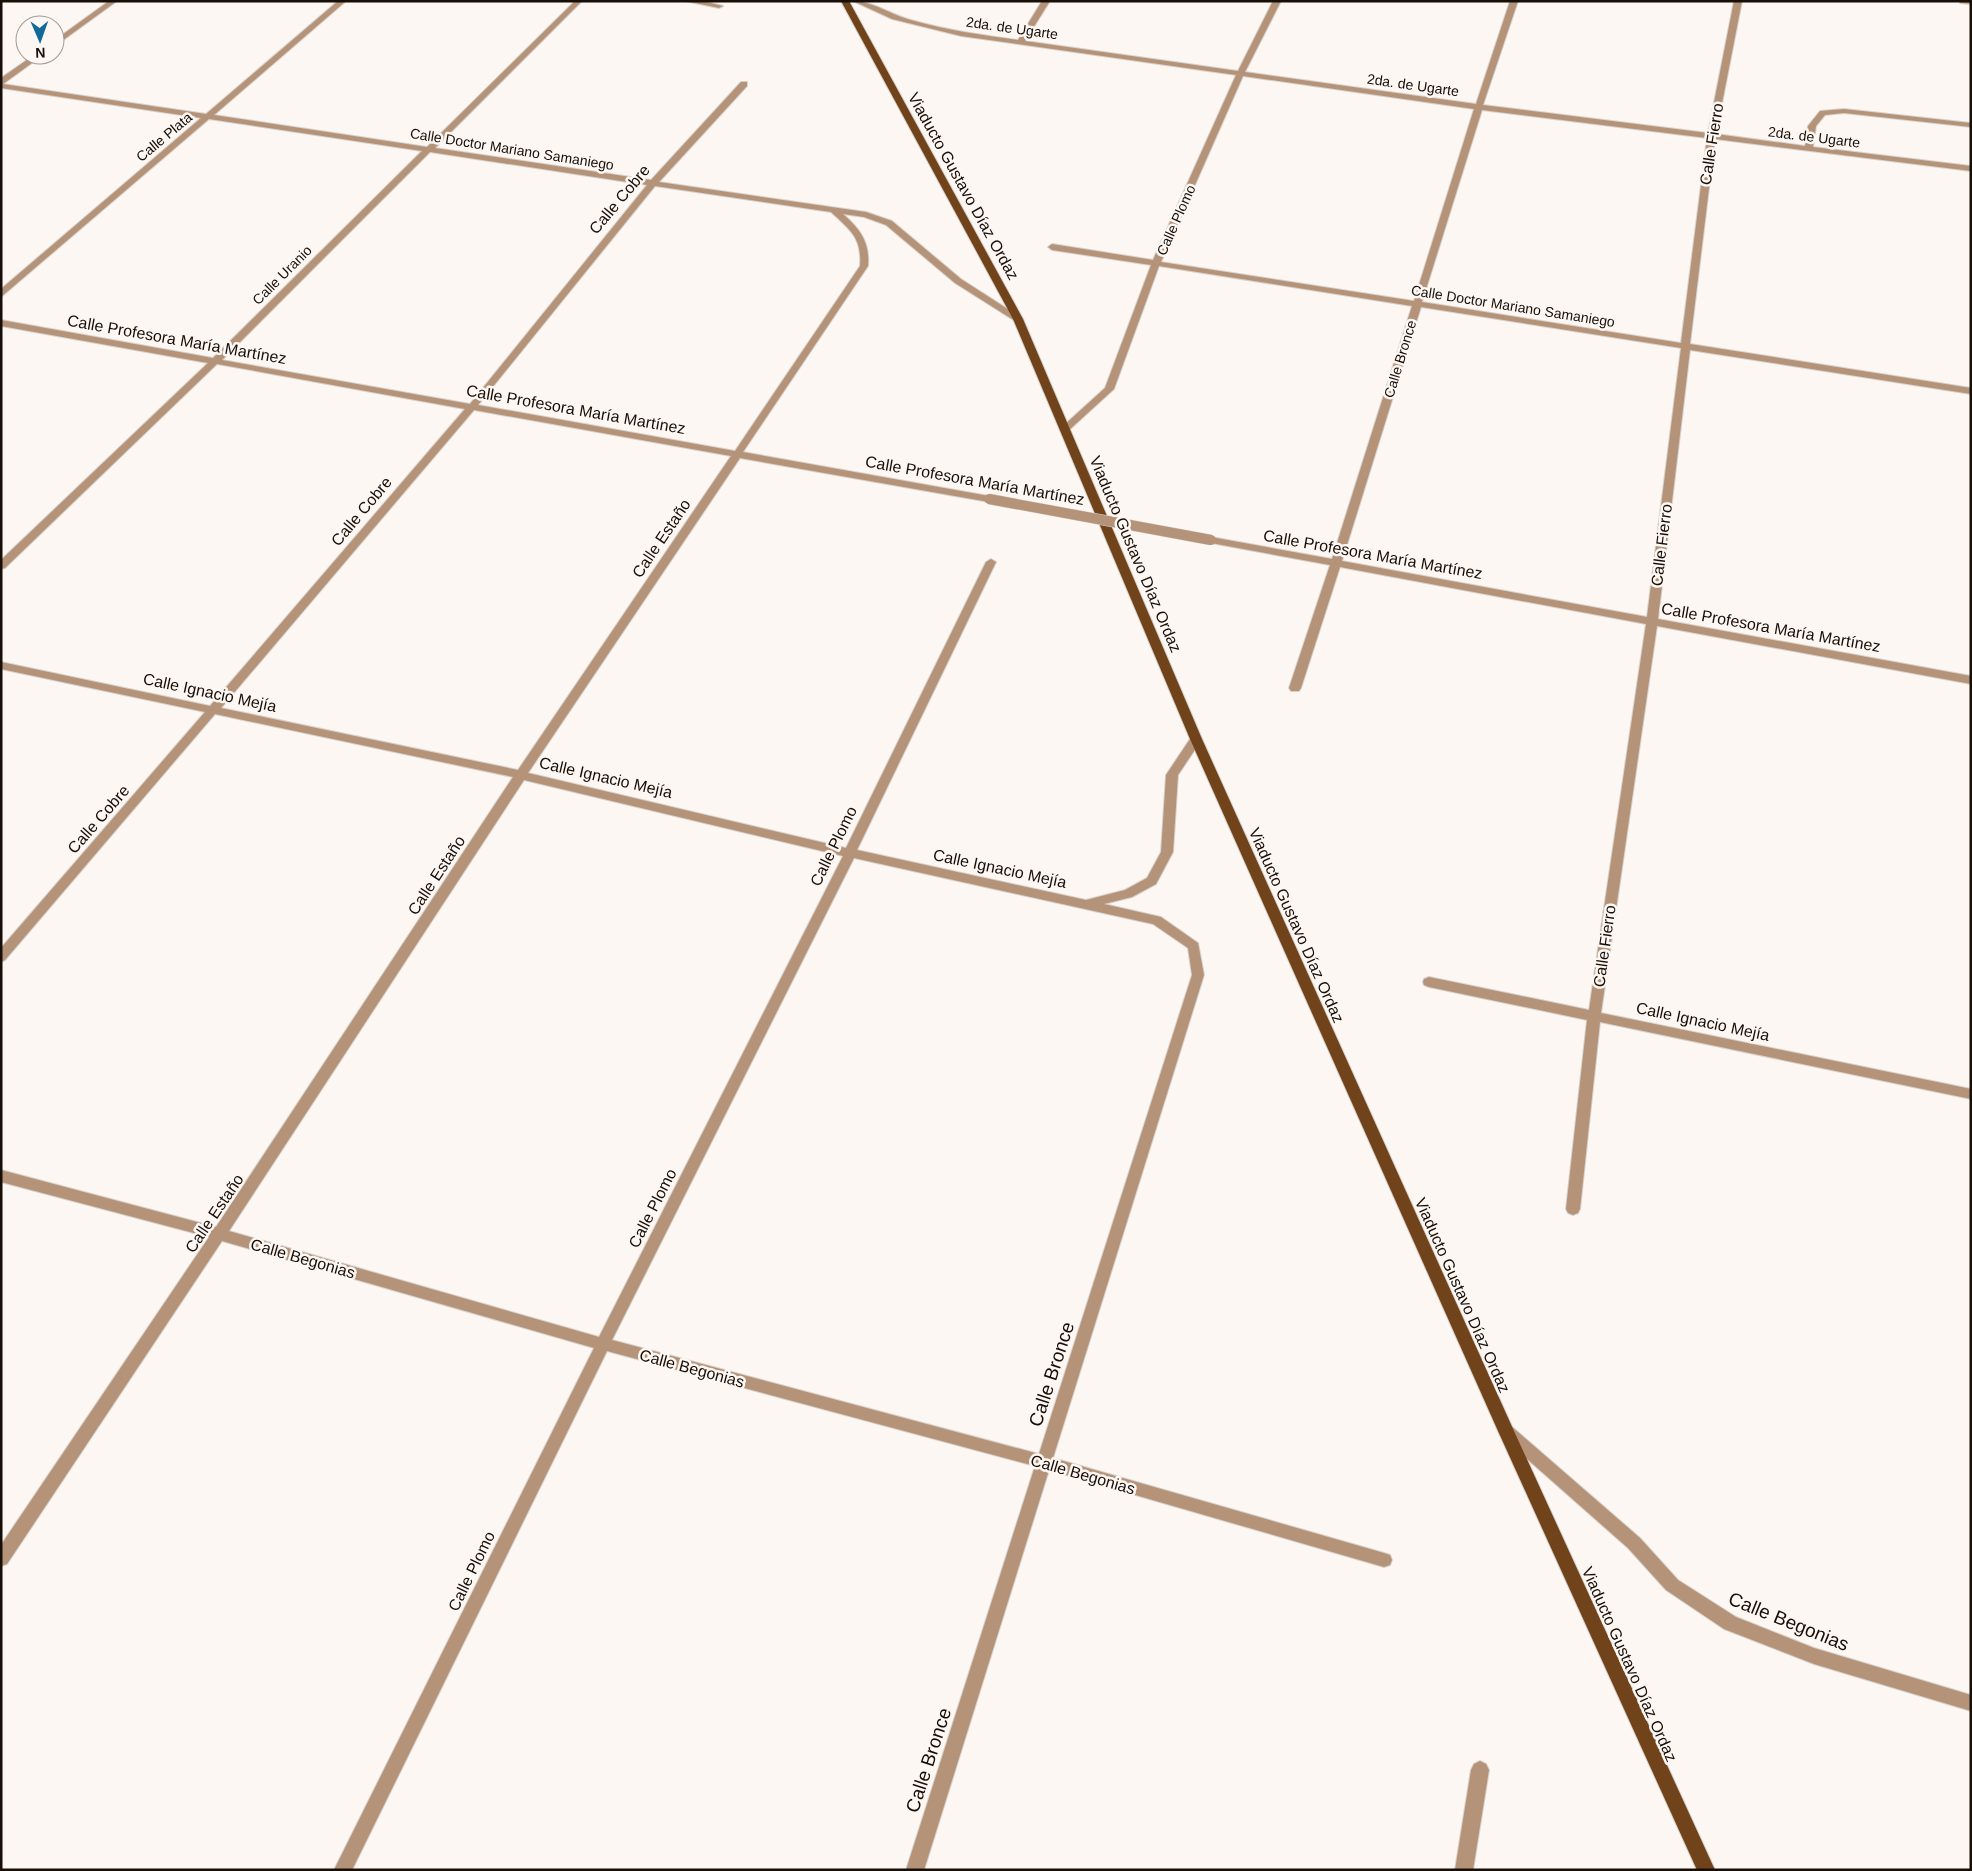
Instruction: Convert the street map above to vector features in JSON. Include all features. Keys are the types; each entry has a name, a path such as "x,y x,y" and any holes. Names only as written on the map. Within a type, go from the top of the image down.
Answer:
{"main road":[{"name":"Viaducto Gustavo Díaz Ordaz","path":"845,1 1018,319 1196,739 1506,1431 1706,1870"}],"street":[{"path":"65,37 114,1"},
{"name":"Calle Plata","path":"1,294 344,1"},
{"name":"Calle Uranio","path":"1,566 214,362 579,1"},
{"path":"688,1 719,6"},
{"name":"2da. de Ugarte","path":"856,1 888,17 917,25 1020,42 1478,107 1971,169"},
{"path":"1020,42 1046,1"},
{"name":"Calle Plomo","path":"1065,429 1109,389 1156,264 1242,72 1277,1"},
{"name":"Calle Bronce","path":"1295,688 1337,564 1478,107 1514,1"},
{"name":"Calle Fierro","path":"1573,1209 1594,1017 1652,622 1710,137 1738,1"},
{"path":"1963,1 1971,2"},
{"path":"1,84 26,65"},
{"name":"Calle Doctor Mariano Samaniego","path":"1,84 866,215 890,223 958,281 1018,319"},
{"name":"Calle Cobre","path":"1,957 471,408 652,184 744,84"},
{"path":"1809,149 1812,126 1823,113 1844,111 1971,126"},
{"name":"Calle Estaño","path":"1,1559 219,1234 521,775 864,266 866,252 863,241 854,228 834,211"},
{"name":"Calle Doctor Mariano Samaniego","path":"1052,248 1971,391"},
{"name":"Calle Profesora María Martínez","path":"1,323 471,408 737,453 1971,680"},
{"name":"Calle Plomo","path":"343,1870 603,1344 850,853 991,562"},
{"name":"Calle Ignacio Mejía","path":"1,665 521,775 850,853 1157,920 1194,946"},
{"path":"1085,904 1128,894 1152,881 1167,852 1172,775 1196,739"},
{"name":"Calle Bronce","path":"915,1870 1198,976 1194,946"},
{"name":"Calle Ignacio Mejía","path":"1429,982 1971,1094"},
{"name":"Calle Begonias","path":"1,1176 219,1234 603,1344 1044,1462 1384,1560"},
{"name":"Calle Begonias","path":"1506,1431 1634,1543 1672,1585 1730,1623 1814,1656 1971,1703"},
{"path":"1464,1870 1480,1770"}]}
